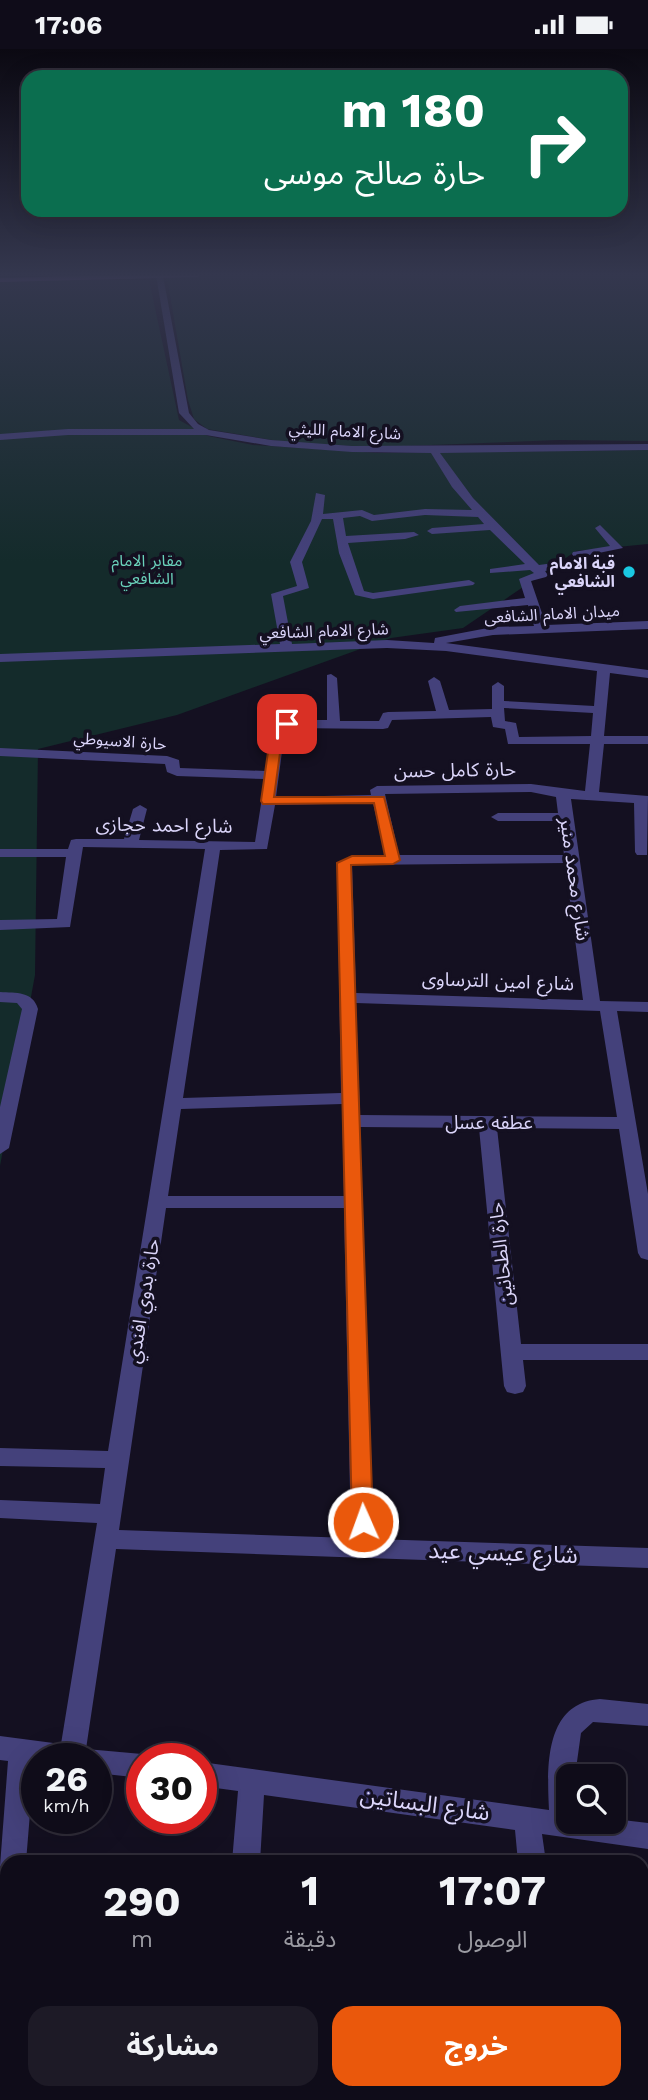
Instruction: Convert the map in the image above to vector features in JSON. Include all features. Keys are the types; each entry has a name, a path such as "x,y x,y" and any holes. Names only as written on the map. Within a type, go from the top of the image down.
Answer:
{"street":[{"path":"176,371 184,413 195,426 206,432"},
{"name":"شارع الامام الليثي","path":"0,437 68,432 206,432 312,447 434,450 648,446"},
{"path":"434,450 442,466 541,576 525,579 541,629"},
{"path":"287,648 277,594 302,589 296,562 321,507 320,495"},
{"path":"317,517 364,513 372,518 425,512 483,514"},
{"path":"337,516 341,540 359,593 373,596 469,583"},
{"path":"432,531 495,526"},
{"path":"494,572 580,563 582,561 577,554 618,548 600,528"},
{"path":"341,540 414,535"},
{"path":"460,610 532,601"},
{"name":"ميدان الامام الشافعى","path":"416,645 493,631 648,625"},
{"name":"شارع الامام الشافعي","path":"0,658 416,645 648,674"},
{"name":"شارع محمد منير","path":"592,796 604,668"},
{"path":"331,678 334,725"},
{"path":"434,681 444,715"},
{"path":"498,686 499,725 511,727 513,741 648,740"},
{"path":"379,799 267,801 279,727 287,724 383,725 388,716 444,715 498,709 600,710"},
{"name":"حارة الاسيوطي","path":"0,752 167,760 174,763 172,769 177,772 270,775"},
{"name":"حارة كامل حسن","path":"393,860 377,790 531,788 563,794"},
{"path":"563,794 645,800 642,852"},
{"name":"شارع محمد منير","path":"563,794 572,859 600,1005 645,1209 648,1253"},
{"name":"شارع احمد حجازى","path":"0,925 64,925 76,843 262,846 267,801"},
{"path":"130,845 140,809"},
{"path":"498,817 566,817"},
{"name":"حارة بدوي افندي","path":"85,1743 105,1539 213,845"},
{"name":"شارع احمد حجازى","path":"0,853 74,853"},
{"path":"363,1549 344,863 352,860 572,859"},
{"path":"0,997 21,998 28,1002 30,1009 0,1148"},
{"name":"شارع امين الترساوى","path":"348,998 648,1007"},
{"path":"173,1104 351,1098"},
{"name":"عطفه عسل","path":"352,1121 627,1123"},
{"name":"حارة الطحانين","path":"487,1122 515,1386"},
{"path":"158,1202 354,1202"},
{"path":"512,1352 648,1352"},
{"path":"0,1457 118,1460"},
{"path":"0,1509 110,1514"},
{"name":"شارع عيسي عيد","path":"105,1539 648,1557"},
{"path":"562,1764 562,1751 567,1732 575,1718 592,1711 648,1715"},
{"path":"11,1749 12,1855"},
{"name":"شارع البساتين","path":"217,1776 556,1822"},
{"path":"247,1855 252,1781"},
{"path":"527,1818 532,1855"},
{"name":"شارع البساتين","path":"626,1833 648,1836"}],"green space":[{"name":"مقابر الامام الشافعي","path":"0,371 168,371 179,420 208,436 253,445 378,453 648,450 648,544 576,551 463,628 391,638 177,715 38,749 35,975 0,1166"},
{"path":"183,371 648,371 648,441 558,440 379,447 296,444 207,429 194,419"}],"place":[{"name":"قبة الامام الشافعي","path":"629,572"}],"route":[{"path":"287,724 279,727 277,731 267,801 379,799 393,860 347,860 344,863 363,1522"}]}
